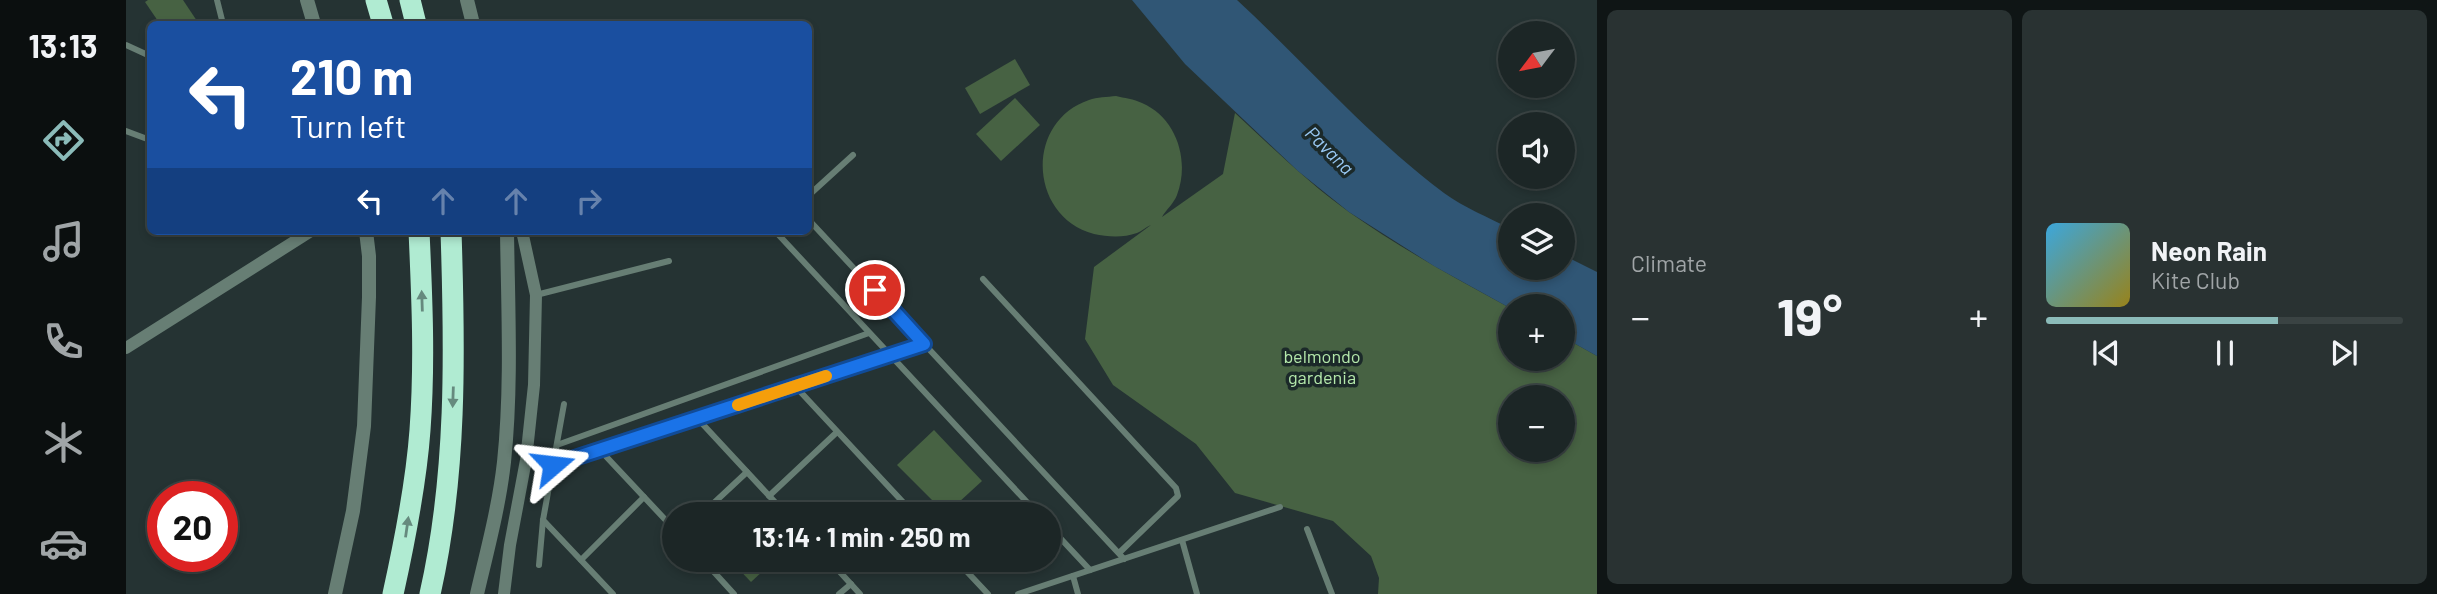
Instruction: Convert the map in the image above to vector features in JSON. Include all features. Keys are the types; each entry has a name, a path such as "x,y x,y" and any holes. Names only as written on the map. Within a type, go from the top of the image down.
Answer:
{"highway":[{"path":"376,0 382,21"},
{"path":"410,0 415,21"},
{"path":"393,594 406,536 420,432 424,340 419,235"},
{"path":"430,594 442,543 451,435 454,342 451,235"}],"street":[{"path":"307,0 313,21"},
{"path":"467,0 472,21"},
{"path":"126,348 305,235"},
{"path":"335,594 353,511 364,426 369,297 366,235"},
{"path":"477,594 504,464 508,408 506,235"},
{"path":"504,594 526,460 534,385 536,295 523,235"}],"lane":[{"path":"217,0 222,21"},
{"path":"126,45 147,55"},
{"path":"126,131 147,139"},
{"path":"812,193 853,155"},
{"path":"812,223 1121,556"},
{"path":"779,235 1027,502"},
{"path":"536,295 668,261"},
{"path":"984,279 1176,488 1178,496 1121,556"},
{"path":"557,444 869,333"},
{"path":"553,465 924,344"},
{"path":"795,386 903,502"},
{"path":"539,565 542,520 564,404"},
{"path":"697,418 775,502"},
{"path":"769,496 837,432"},
{"path":"600,450 662,516"},
{"path":"715,502 747,472"},
{"path":"581,560 644,497"},
{"path":"1018,594 1090,570 1121,556 1182,540 1280,507"},
{"path":"542,520 613,594"},
{"path":"1307,529 1332,594"},
{"path":"1061,539 1090,570"},
{"path":"1182,540 1197,594"},
{"path":"714,572 734,594"},
{"path":"840,572 860,594"},
{"path":"967,572 988,594"},
{"path":"1073,576 1079,594"},
{"path":"839,594 851,584"}],"green space":[{"path":"183,0 197,21 158,21 145,2"},
{"path":"1015,59 1030,85 980,114 965,88"},
{"name":"belmondo gardenia","path":"1116,96 1136,100 1154,110 1172,130 1181,155 1181,182 1176,198 1162,217 1223,174 1235,113 1305,177 1349,212 1408,250 1498,301 1498,371 1575,371 1575,344 1597,356 1597,594 1378,594 1379,578 1371,556 1333,521 1235,493 1196,444 1113,385 1085,339 1094,267 1151,225 1126,236 1105,236 1072,224 1057,209 1047,190 1043,169 1045,148 1053,128 1068,111 1099,98"},
{"path":"1015,98 1040,125 1001,161 976,134"},
{"path":"934,430 982,481 959,502 934,502 897,465"},
{"path":"741,572 762,572 751,582"}],"water":[{"name":"Pavana","path":"1132,0 1237,0 1416,171 1452,198 1498,223 1498,280 1575,280 1575,261 1597,272 1597,356 1575,344 1575,294 1498,294 1498,301 1434,266 1349,212 1298,171 1185,64"}],"slow traffic":[{"path":"738,405 826,376"}],"route":[{"path":"553,465 924,344 875,290"}]}
